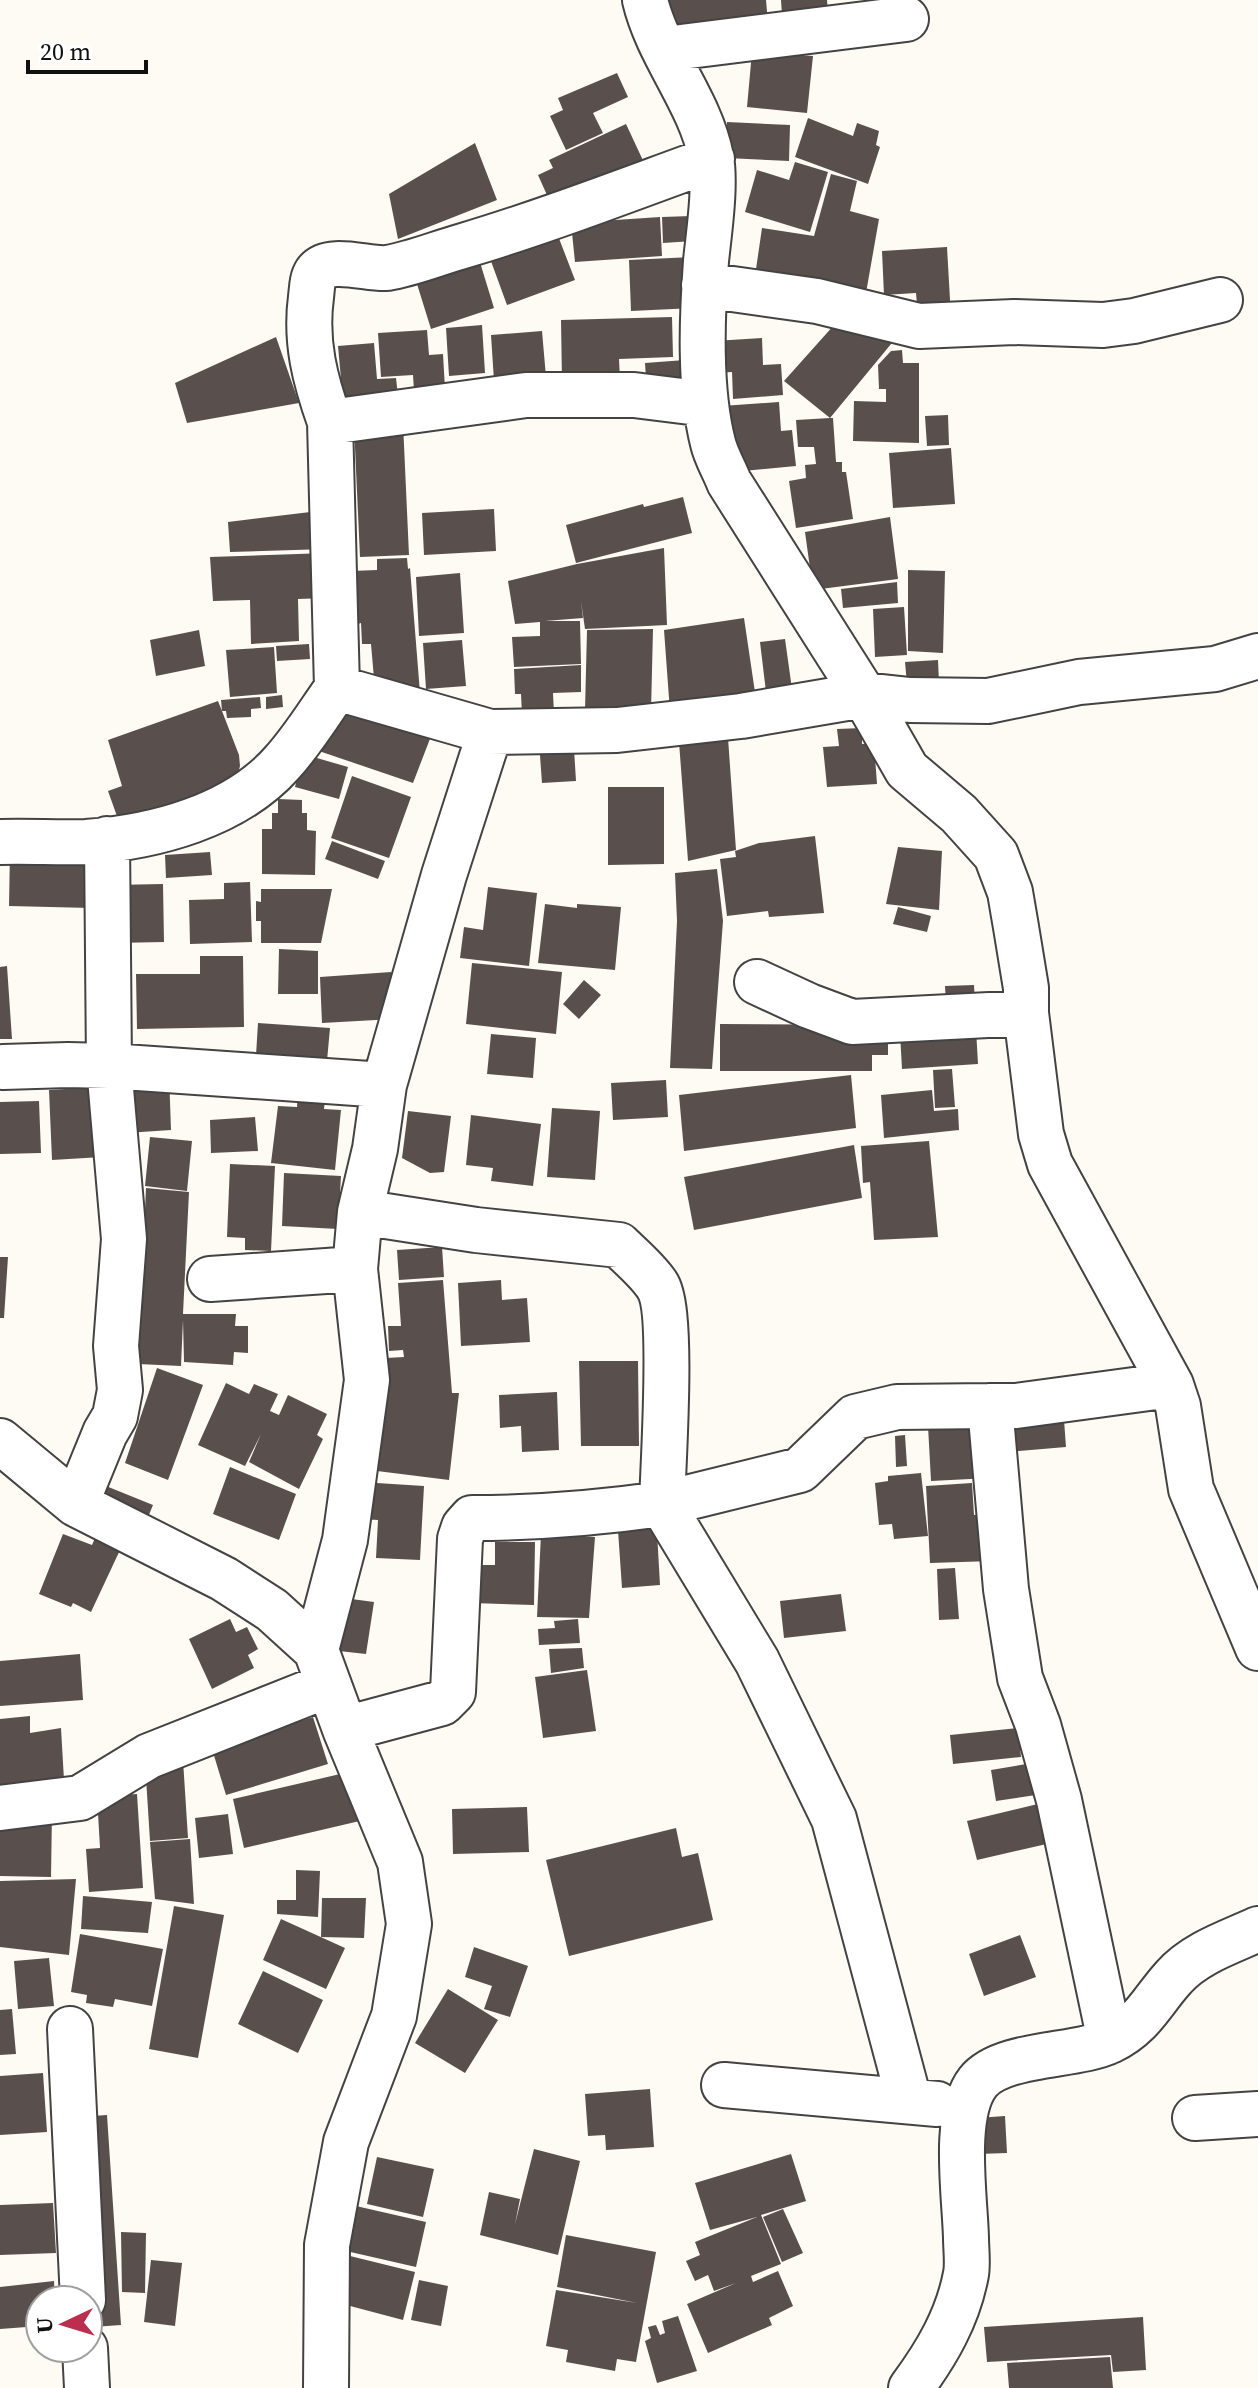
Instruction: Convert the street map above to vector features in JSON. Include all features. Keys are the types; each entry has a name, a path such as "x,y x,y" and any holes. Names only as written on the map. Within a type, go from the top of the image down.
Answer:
{"street":[{"path":"645,0 665,49 697,112 712,159 704,285 706,404 713,445 729,482 864,695 907,770 959,814 996,855 1010,892 1026,988 1026,1013 1041,1134 1050,1164 1171,1385 1178,1406 1191,1489 1258,1648"},
{"path":"665,49 906,19"},
{"path":"0,842 107,839 140,835 194,820 251,792 283,763 337,688 330,422 317,386 309,348 315,274 323,267 349,264 385,268 527,227 712,159"},
{"path":"704,285 817,301 919,326 1014,322 1103,325 1134,321 1220,300"},
{"path":"330,422 526,395 634,395 706,404"},
{"path":"337,688 490,732 617,730 741,716 864,695 910,700 988,701 1079,682 1215,669 1258,656"},
{"path":"322,1668 345,1540 367,1380 355,1269 360,1212 375,1149 384,1085 444,875 490,732"},
{"path":"76,1504 115,1416 120,1390 116,1346 124,1239 109,1066 107,839"},
{"path":"757,982 852,1022 1026,1013"},
{"path":"3,1067 109,1066 384,1085"},
{"path":"360,1212 492,1232 619,1245 657,1285 664,1301 666,1344 662,1504 757,1661 834,1819 909,2100"},
{"path":"210,1279 355,1269"},
{"path":"345,1729 442,1703 453,1692 460,1539 464,1527 472,1518 585,1514 662,1504 800,1470 855,1417 897,1407 1016,1406 1171,1385"},
{"path":"990,1406 1006,1589 1020,1678 1038,1725 1059,1800 1110,2041"},
{"path":"0,1441 76,1504 224,1579 272,1610 322,1668 400,1862 409,1924 394,2016 346,2142 327,2245 326,2388"},
{"path":"0,1808 80,1798 149,1756 322,1668"},
{"path":"911,2388 929,2364 954,2318 967,2271 963,2145 966,2107 978,2082 996,2067 1110,2041 1146,2015 1174,1976 1196,1958 1258,1929"},
{"path":"70,2029 82,2284"},
{"path":"724,2085 966,2107"},
{"path":"1195,2118 1258,2114"},
{"path":"86,2364 87,2388"}],"building":[{"path":"658,0 766,0 768,23 672,29"},
{"path":"781,0 827,0 828,12 782,15"},
{"path":"752,52 813,56 807,113 747,107"},
{"path":"617,73 628,97 593,113 603,133 566,150 550,116 563,110 558,98"},
{"path":"808,118 853,136 857,123 879,131 876,145 880,147 868,184 795,157"},
{"path":"727,122 790,125 789,161 726,158"},
{"path":"626,124 647,169 555,213 538,175 553,168 549,160"},
{"path":"475,143 497,200 398,239 389,194"},
{"path":"795,162 828,172 810,232 745,212 757,170 789,180"},
{"path":"831,174 857,181 850,211 879,219 866,293 755,276 762,228 814,236"},
{"path":"691,216 693,241 663,243 662,217"},
{"path":"660,217 662,256 575,262 571,223"},
{"path":"555,228 575,280 507,305 488,253"},
{"path":"475,246 494,308 431,329 412,268"},
{"path":"947,247 951,317 918,318 916,293 884,295 882,251"},
{"path":"692,257 694,308 631,311 629,260"},
{"path":"843,315 896,338 830,418 784,381"},
{"path":"672,317 673,357 619,359 620,380 562,382 561,320"},
{"path":"482,325 485,373 449,376 446,328"},
{"path":"427,330 429,355 443,354 445,389 414,391 413,375 381,377 378,333"},
{"path":"542,331 546,377 494,381 491,335"},
{"path":"276,337 299,403 187,423 175,383"},
{"path":"762,338 763,365 781,364 783,395 733,399 732,372 715,373 714,341"},
{"path":"374,343 377,379 396,378 398,396 343,401 338,346"},
{"path":"902,350 903,363 919,363 919,443 853,441 854,401 886,402 886,389 879,389 878,365 891,351"},
{"path":"685,360 687,391 647,393 645,363"},
{"path":"779,402 781,431 792,430 796,466 733,472 722,406"},
{"path":"948,415 949,445 927,446 925,416"},
{"path":"833,418 836,462 842,462 842,472 846,472 853,519 796,528 789,481 806,478 805,465 816,464 814,447 798,447 796,420"},
{"path":"403,423 409,555 360,557 354,426"},
{"path":"951,448 955,504 893,508 889,453"},
{"path":"683,497 692,533 576,563 566,525 643,504 644,507"},
{"path":"494,509 496,551 424,555 422,513"},
{"path":"327,510 327,549 230,552 228,522"},
{"path":"890,517 898,579 813,590 805,532"},
{"path":"664,548 667,625 585,629 581,601 583,618 545,621 580,621 581,664 514,667 512,637 540,636 540,622 515,624 508,581"},
{"path":"327,553 326,598 298,599 299,641 251,644 250,600 213,601 210,557"},
{"path":"407,558 420,693 375,690 371,644 362,644 361,623 354,625 351,571 377,570 377,559"},
{"path":"908,570 945,571 943,653 908,651"},
{"path":"460,573 464,633 419,636 416,577"},
{"path":"897,582 898,603 843,608 841,589"},
{"path":"904,607 907,655 875,657 873,609"},
{"path":"744,618 756,699 670,712 664,630"},
{"path":"653,629 651,712 585,710 587,630"},
{"path":"199,630 205,666 156,676 150,640"},
{"path":"785,639 792,689 766,692 760,642"},
{"path":"462,640 466,686 426,689 423,643"},
{"path":"309,644 310,659 277,661 276,646"},
{"path":"274,647 277,693 230,697 226,650"},
{"path":"938,660 939,683 907,684 905,662"},
{"path":"581,665 581,692 553,693 554,714 522,715 521,694 515,694 514,669"},
{"path":"282,695 283,707 266,709 266,697"},
{"path":"260,697 261,708 251,709 251,717 227,718 226,711 222,711 221,700"},
{"path":"218,701 239,755 240,766 235,785 134,820 132,814 118,819 108,791 122,786 108,740"},
{"path":"332,701 433,731 413,783 313,749"},
{"path":"862,728 862,744 874,743 877,784 827,787 823,747 839,746 837,729"},
{"path":"728,738 736,850 688,861 679,742"},
{"path":"539,742 574,749 576,781 542,783"},
{"path":"303,754 348,767 339,799 295,787"},
{"path":"352,776 411,797 389,858 331,838"},
{"path":"608,787 664,787 664,864 608,865"},
{"path":"278,799 302,800 302,813 307,813 307,830 316,831 315,875 262,874 262,829 272,829 272,813 278,813"},
{"path":"815,836 824,913 769,917 768,911 727,916 720,859 736,857 735,851 759,843"},
{"path":"332,841 385,861 378,879 325,859"},
{"path":"898,847 942,851 939,910 886,904"},
{"path":"10,850 92,853 91,908 9,906"},
{"path":"210,852 212,875 166,878 165,855"},
{"path":"717,869 723,921 712,1069 670,1068 677,921 675,873"},
{"path":"250,882 252,942 190,944 189,900 224,899 224,883"},
{"path":"163,884 164,942 114,943 113,885"},
{"path":"488,887 537,893 529,966 460,958 464,927 483,930"},
{"path":"261,889 332,889 321,943 261,943 261,921 256,921 256,901 261,902"},
{"path":"545,904 577,908 577,904 621,907 615,970 538,963"},
{"path":"898,907 931,916 927,932 893,924"},
{"path":"279,949 318,951 318,994 278,994"},
{"path":"200,956 243,956 244,1027 137,1029 136,974 200,974"},
{"path":"472,963 562,972 556,1034 466,1024"},
{"path":"7,966 12,1039 0,1039 0,967"},
{"path":"391,972 394,1019 322,1023 320,977"},
{"path":"584,980 601,995 579,1019 563,1004"},
{"path":"974,985 975,1003 946,1004 945,986"},
{"path":"258,1023 330,1028 327,1061 256,1055"},
{"path":"720,1024 888,1025 888,1055 872,1055 872,1071 720,1071"},
{"path":"976,1029 978,1064 902,1069 900,1033"},
{"path":"491,1034 536,1038 533,1078 487,1074"},
{"path":"952,1069 955,1107 935,1108 933,1070"},
{"path":"169,1073 171,1130 126,1133 123,1076"},
{"path":"851,1075 856,1128 684,1151 679,1095"},
{"path":"666,1080 668,1117 613,1120 611,1083"},
{"path":"99,1087 102,1157 52,1160 49,1090"},
{"path":"298,1090 326,1092 324,1109 341,1110 335,1170 271,1163 278,1106 297,1107"},
{"path":"932,1090 934,1111 958,1109 959,1130 884,1138 881,1095"},
{"path":"39,1101 41,1153 0,1154 0,1102"},
{"path":"552,1108 600,1111 595,1180 547,1177"},
{"path":"408,1111 451,1116 444,1172 430,1173 402,1158"},
{"path":"471,1115 541,1124 533,1186 491,1181 493,1168 466,1165"},
{"path":"255,1117 258,1151 211,1153 210,1120"},
{"path":"150,1137 192,1141 187,1191 145,1186"},
{"path":"929,1141 938,1237 874,1240 870,1182 863,1183 861,1146"},
{"path":"854,1145 862,1198 694,1230 684,1177"},
{"path":"230,1164 275,1166 271,1251 245,1250 245,1238 227,1237"},
{"path":"284,1173 341,1176 338,1229 282,1226"},
{"path":"146,1188 189,1192 183,1314 236,1314 235,1326 248,1326 248,1353 234,1352 233,1365 184,1362 183,1320 181,1366 138,1364"},
{"path":"442,1247 444,1277 399,1280 397,1250"},
{"path":"0,1257 8,1257 4,1318 0,1318"},
{"path":"443,1280 452,1393 459,1393 449,1480 369,1470 382,1386 389,1387 386,1358 404,1357 403,1350 389,1351 388,1326 401,1326 398,1283"},
{"path":"501,1280 502,1300 527,1298 530,1342 461,1346 458,1283"},
{"path":"579,1361 638,1361 639,1446 581,1446"},
{"path":"157,1368 203,1385 168,1480 125,1463"},
{"path":"226,1383 249,1394 254,1384 278,1394 270,1411 279,1415 288,1395 327,1414 317,1435 323,1439 299,1489 249,1462 261,1434 245,1466 198,1445"},
{"path":"557,1392 559,1450 522,1452 521,1426 500,1428 499,1395"},
{"path":"1064,1420 1066,1447 1008,1452 1006,1424"},
{"path":"987,1422 990,1478 931,1481 928,1426"},
{"path":"905,1435 907,1466 896,1467 895,1436"},
{"path":"230,1467 296,1494 279,1540 213,1514"},
{"path":"921,1473 928,1536 894,1539 892,1524 879,1525 875,1483 888,1481 888,1476"},
{"path":"361,1482 424,1486 420,1560 376,1558 378,1520 360,1519"},
{"path":"972,1483 974,1515 991,1513 993,1561 930,1563 926,1486"},
{"path":"106,1486 153,1505 144,1527 97,1507"},
{"path":"656,1514 660,1585 622,1588 617,1516"},
{"path":"63,1534 92,1545 95,1538 120,1550 91,1612 73,1603 71,1607 39,1594"},
{"path":"541,1534 595,1537 589,1618 537,1617"},
{"path":"495,1542 535,1542 534,1605 472,1603 473,1565 495,1565"},
{"path":"955,1568 959,1619 939,1620 937,1569"},
{"path":"841,1594 846,1631 784,1638 780,1601"},
{"path":"344,1598 374,1602 366,1654 339,1651"},
{"path":"230,1619 236,1632 247,1627 258,1649 248,1655 254,1668 212,1689 189,1639"},
{"path":"578,1619 580,1643 539,1645 538,1629 555,1628 554,1621"},
{"path":"582,1648 584,1668 551,1673 549,1649"},
{"path":"80,1654 83,1700 0,1706 0,1661"},
{"path":"587,1670 596,1731 543,1738 535,1677"},
{"path":"30,1716 30,1733 61,1728 64,1780 0,1786 0,1719"},
{"path":"313,1717 328,1764 226,1795 212,1749"},
{"path":"1018,1728 1021,1757 953,1764 950,1735"},
{"path":"183,1760 188,1838 150,1841 145,1762"},
{"path":"1044,1761 1049,1793 996,1801 991,1770"},
{"path":"353,1771 364,1820 244,1848 233,1799"},
{"path":"137,1794 143,1888 89,1892 86,1849 100,1848 97,1796"},
{"path":"1042,1803 1051,1843 977,1860 967,1821"},
{"path":"527,1807 529,1852 453,1854 452,1809"},
{"path":"52,1812 51,1877 0,1876 0,1813"},
{"path":"228,1814 233,1854 199,1858 195,1818"},
{"path":"676,1828 682,1857 698,1853 713,1920 569,1956 546,1860"},
{"path":"190,1839 194,1904 155,1899 150,1842"},
{"path":"296,1870 320,1871 318,1917 277,1914 277,1900 296,1900"},
{"path":"76,1879 69,1955 0,1947 0,1881"},
{"path":"83,1896 152,1902 148,1933 81,1929"},
{"path":"322,1898 366,1898 364,1938 321,1937"},
{"path":"174,1906 224,1915 198,2058 149,2049"},
{"path":"281,1919 345,1948 326,1989 263,1960"},
{"path":"80,1934 163,1949 152,2006 115,1999 113,2007 86,2003 87,1995 71,1992"},
{"path":"1020,1935 1036,1977 984,1996 969,1954"},
{"path":"474,1947 528,1966 510,2017 484,2009 492,1986 465,1977"},
{"path":"49,1958 54,2006 18,2009 14,1961"},
{"path":"263,1971 323,2000 298,2053 238,2024"},
{"path":"448,1989 498,2020 465,2073 415,2043"},
{"path":"12,2009 16,2054 0,2055 0,2010"},
{"path":"43,2073 47,2132 0,2135 0,2076"},
{"path":"650,2089 654,2147 606,2150 605,2135 588,2136 585,2094"},
{"path":"107,2115 121,2325 104,2326 104,2284 90,2284 79,2117"},
{"path":"1005,2116 1007,2153 978,2154 977,2118"},
{"path":"534,2149 580,2161 558,2255 480,2235 489,2192 520,2199 515,2224"},
{"path":"791,2154 806,2201 761,2215 781,2264 751,2276 753,2282 778,2271 793,2306 769,2318 772,2325 708,2353 687,2304 736,2283 714,2291 708,2275 695,2281 686,2261 700,2255 695,2242 757,2217 710,2230 695,2183"},
{"path":"377,2157 434,2169 423,2217 367,2204"},
{"path":"53,2203 56,2253 0,2255 0,2205"},
{"path":"356,2206 426,2222 416,2267 346,2251"},
{"path":"783,2209 803,2253 782,2262 763,2217"},
{"path":"121,2232 146,2233 145,2293 122,2292"},
{"path":"566,2235 656,2252 636,2362 617,2359 615,2371 566,2362 568,2350 546,2346 556,2290 637,2303 557,2287"},
{"path":"346,2255 415,2272 403,2320 335,2302"},
{"path":"151,2260 182,2263 175,2326 144,2322"},
{"path":"419,2280 448,2286 441,2326 411,2320"},
{"path":"54,2281 54,2284 27,2284"},
{"path":"24,2284 24,2327 0,2329 0,2287"},
{"path":"678,2316 697,2371 657,2383 645,2341 651,2338 648,2327 656,2325 660,2335 665,2333 662,2321"},
{"path":"1143,2317 1146,2370 1113,2372 1111,2355 987,2362 984,2327"},
{"path":"1110,2357 1113,2388 1009,2388 1007,2363"}]}
